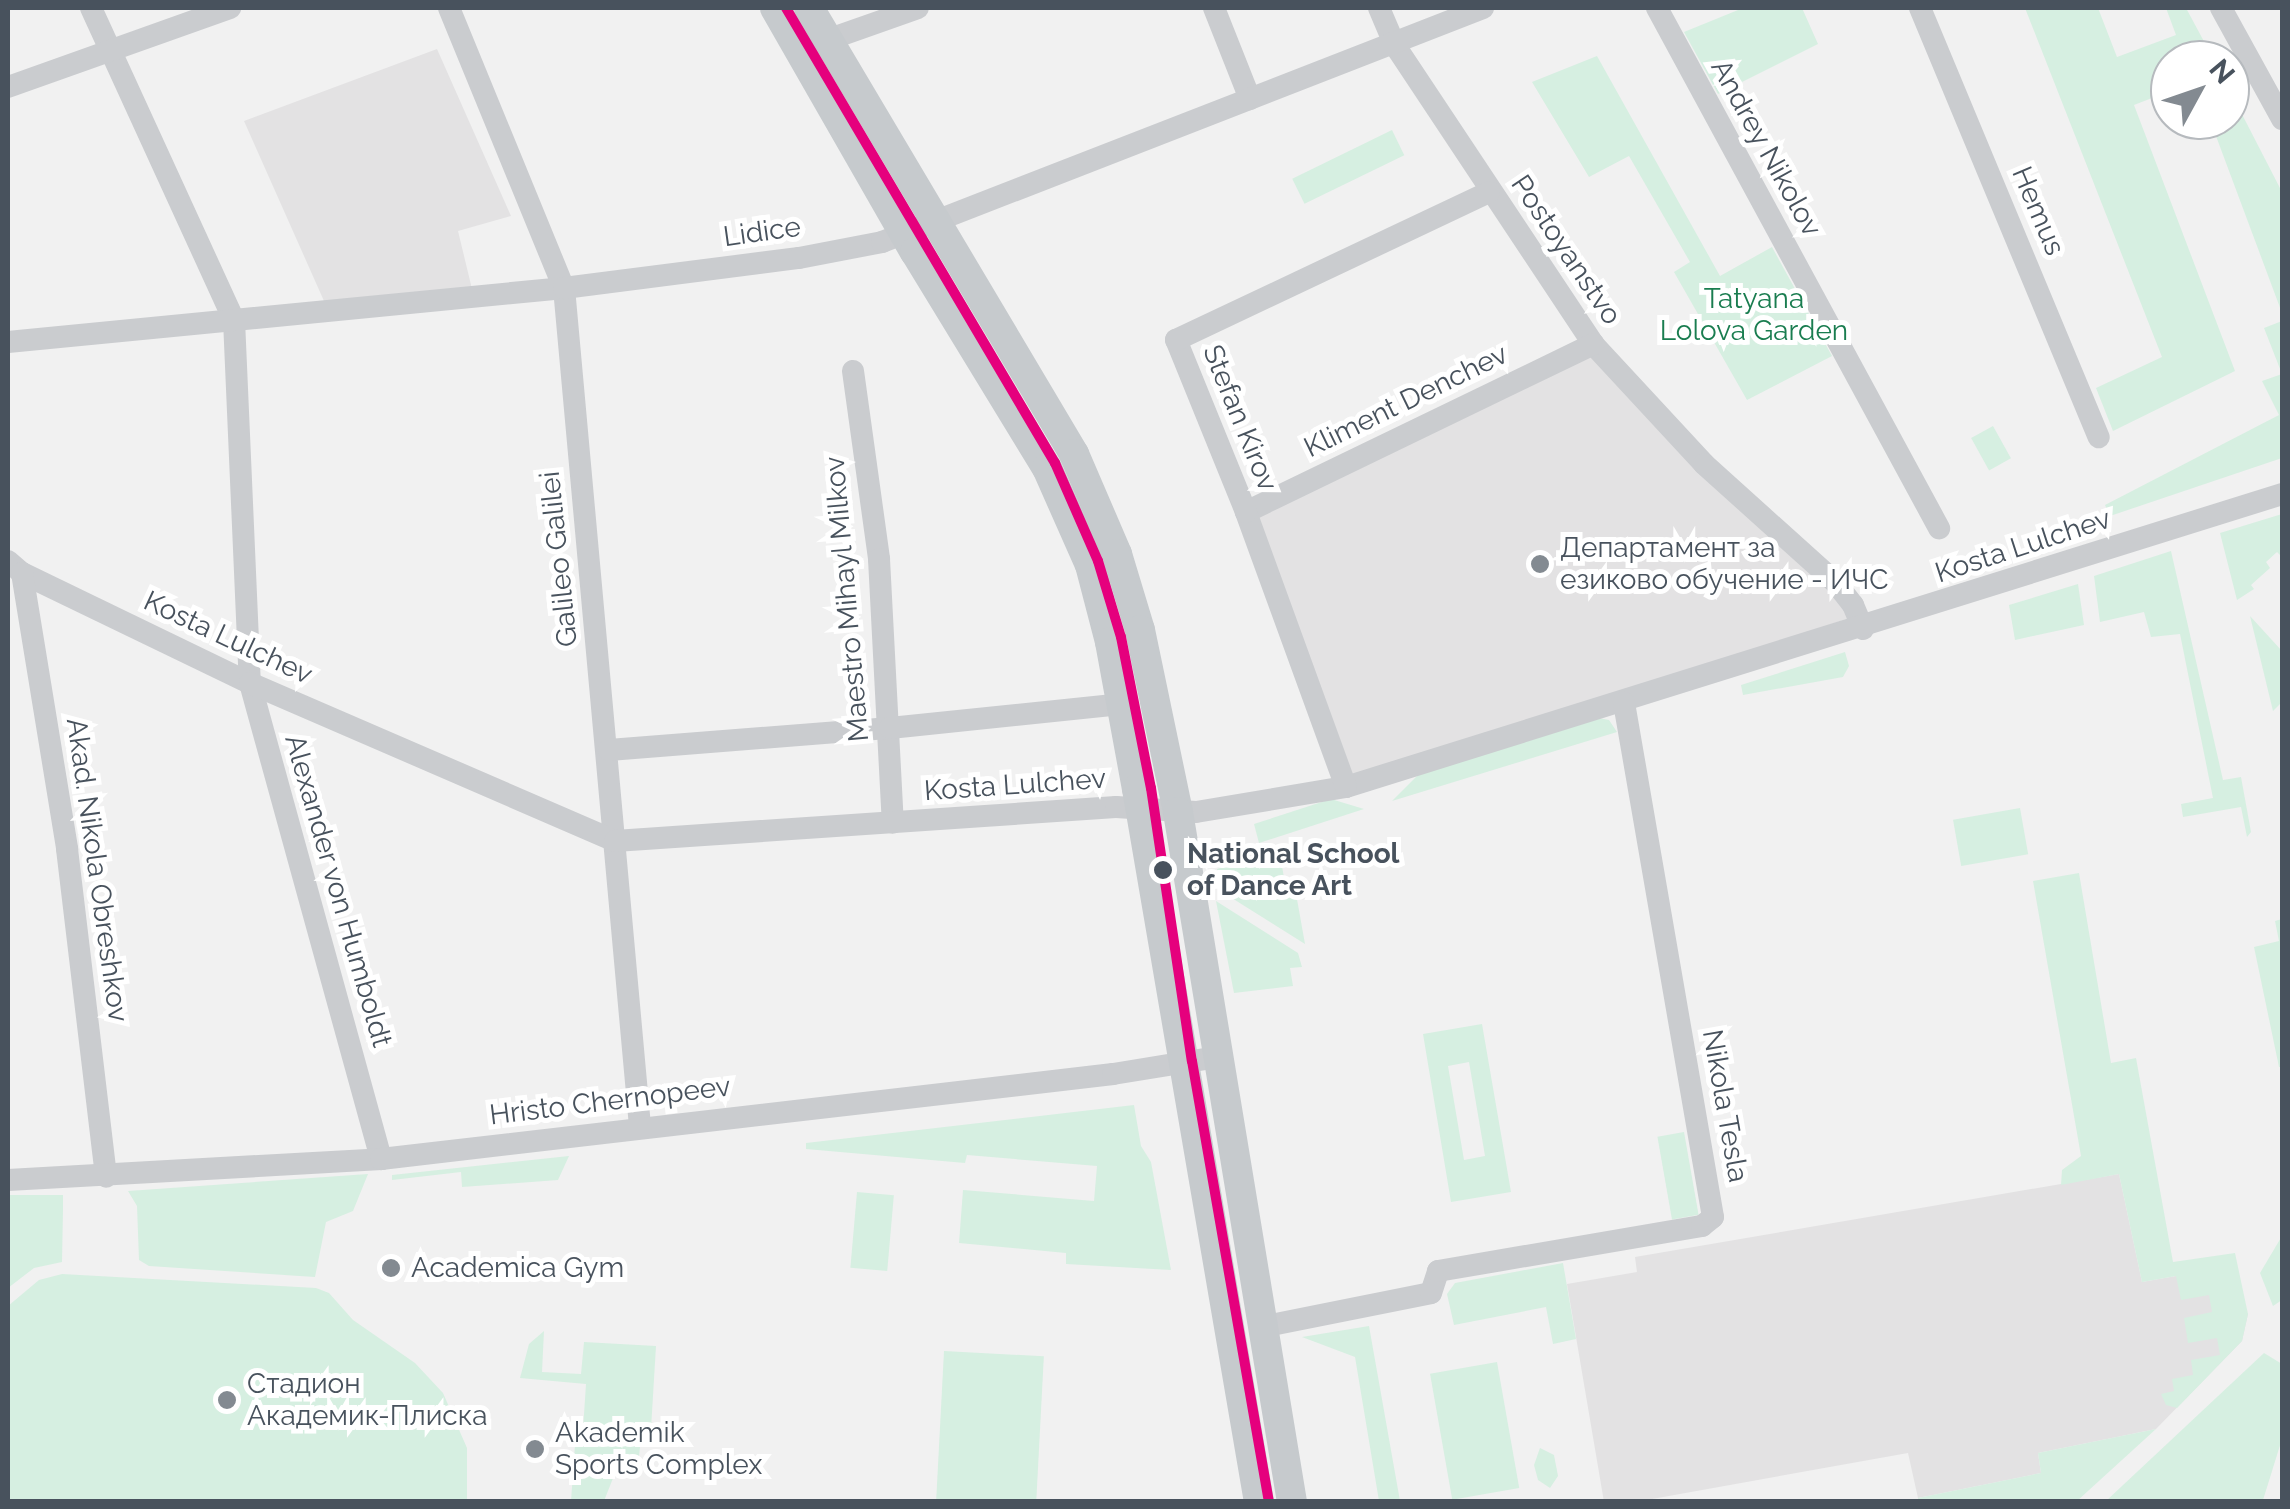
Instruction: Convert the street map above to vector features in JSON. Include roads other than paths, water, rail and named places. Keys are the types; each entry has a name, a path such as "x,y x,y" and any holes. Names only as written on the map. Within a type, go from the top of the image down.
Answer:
{"main road":[{"path":"774,8 814,45 935,222 1074,454 1118,554 1140,630 1178,812 1292,1502"},
{"path":"808,8 814,45 904,234 1047,468 1090,565 1122,704 1260,1502"}],"street":[{"name":"Alexander von Humboldt","path":"91,8 234,320 250,683 381,1160"},
{"path":"8,87 230,8"},
{"name":"Galileo Galilei","path":"448,8 564,288 609,750 640,1126"},
{"path":"814,45 918,8"},
{"path":"1214,8 1250,100"},
{"name":"Postoyanstvo","path":"1379,8 1394,44 1593,344 1704,464 1835,582 1853,604 1862,629"},
{"name":"Lidice","path":"8,342 564,288 799,258 904,234 1483,8"},
{"name":"Andrey Nikolov","path":"1657,8 1938,528"},
{"name":"Hemus","path":"1920,8 2099,437"},
{"path":"2220,8 2282,119"},
{"name":"Stefan Kirov","path":"1346,787 1246,512 1176,340 1489,192"},
{"name":"Kliment Denchev","path":"1246,512 1593,344"},
{"name":"Maestro Mihayl Milkov","path":"854,371 879,558 893,823"},
{"name":"Kosta Lulchev","path":"14,567 250,683 615,841 1140,809 1178,812 1346,787 1862,629 2282,494"},
{"name":"Akad. Nikola Obreshkov","path":"14,567 67,849 106,1176"},
{"path":"1262,1326 1431,1293 1438,1272 1702,1226 1714,1217 1624,703"},
{"path":"609,750 890,728 1122,704"},
{"name":"Hristo Chernopeev","path":"8,1180 381,1160 1217,1058"}],"place":[{"name":"Департамент за езиково обучение - ИЧС","path":"1540,564"},
{"name":"National School of Dance Art","path":"1163,870"},
{"name":"Academica Gym","path":"391,1268"},
{"name":"Стадион Академик-Плиска","path":"227,1400"},
{"name":"Akademik Sports Complex","path":"535,1449"}],"park label":[{"name":"Tatyana Lolova Garden","path":"1754,315"}]}
